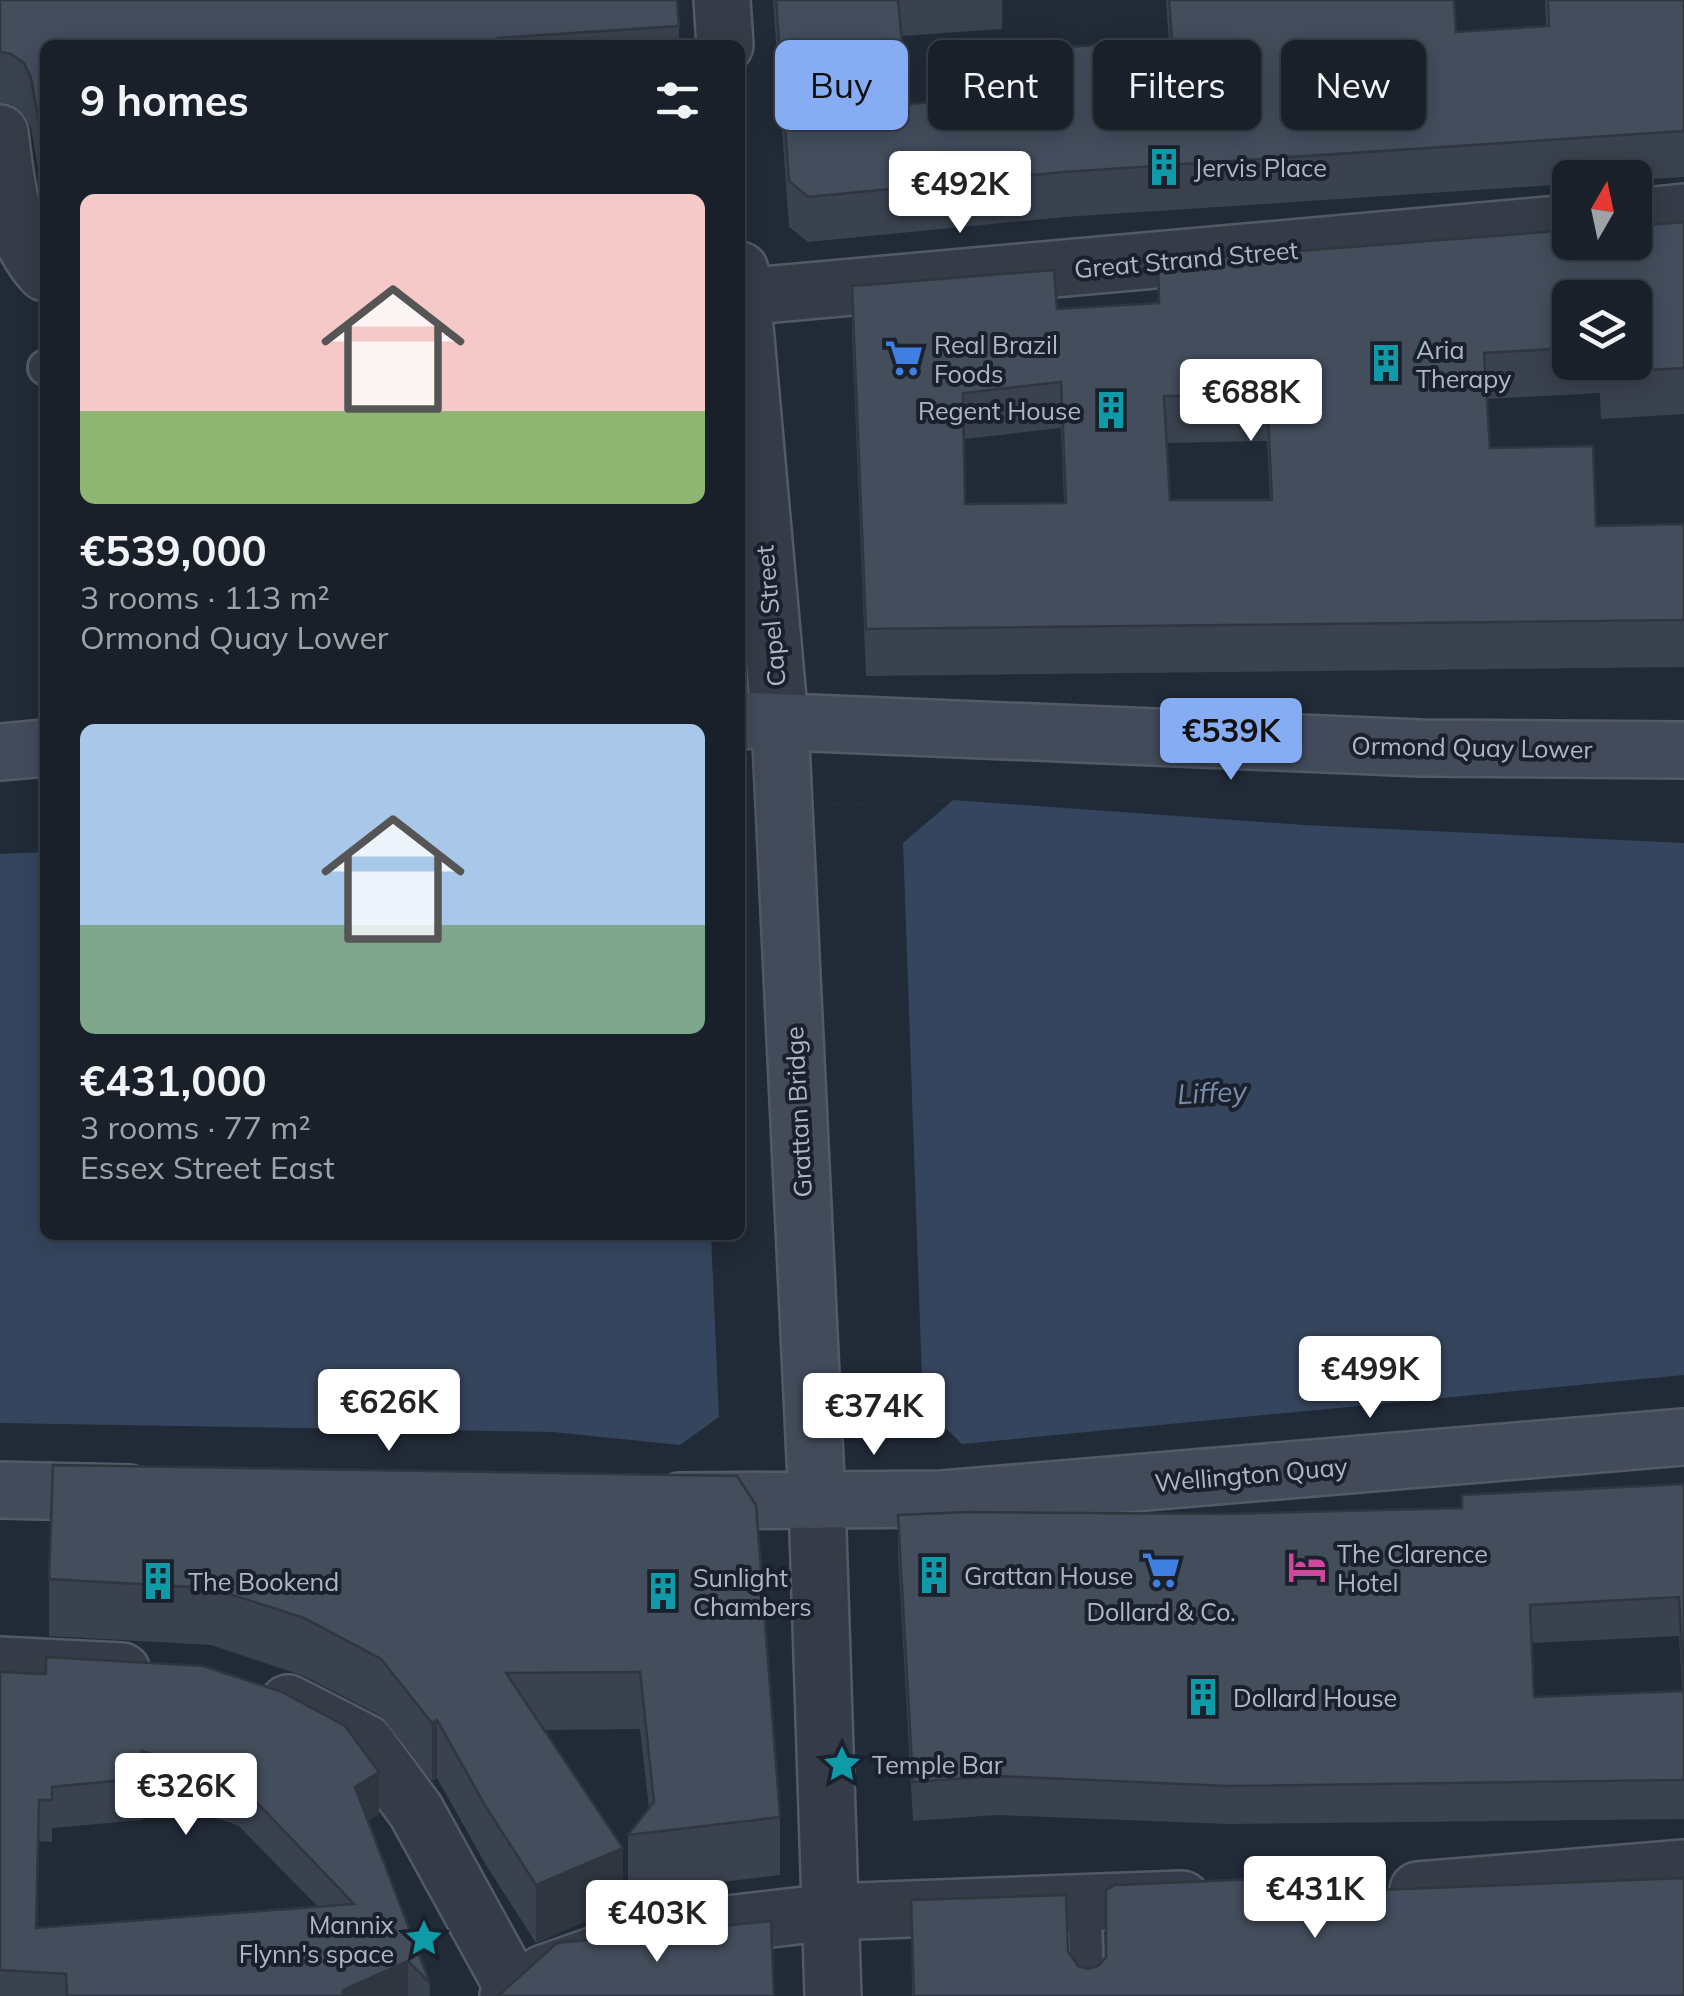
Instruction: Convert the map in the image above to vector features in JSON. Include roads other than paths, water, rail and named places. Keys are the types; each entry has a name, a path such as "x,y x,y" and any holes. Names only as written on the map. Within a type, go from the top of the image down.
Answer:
{"main road":[{"name":"Ormond Quay Lower","path":"760,721 1421,748 1684,750"},
{"name":"Grattan Bridge","path":"760,721 784,804 817,1502"},
{"path":"0,752 40,748"},
{"name":"Wellington Quay","path":"623,1500 817,1502 974,1497 1684,1437"},
{"path":"0,1490 173,1494"}],"street":[{"path":"722,0 725,40"},
{"path":"0,133 8,199 31,258 40,268"},
{"path":"1652,215 1684,212"},
{"name":"Great Strand Street","path":"745,288 1552,224"},
{"name":"Capel Street","path":"745,379 760,721"},
{"path":"817,1502 833,1996"},
{"path":"0,1665 170,1674"},
{"path":"243,1687 294,1705 366,1743 416,1811 511,1994 544,1973 662,1932 830,1912 1222,1898"},
{"path":"1378,1892 1684,1868"}],"lane":[{"path":"1084,1903 1088,1996"}],"water":[{"name":"Liffey","path":"953,800 1304,825 1684,843 1684,1375 962,1444 680,1445 553,1432 0,1423 0,854 40,852 40,1240 745,1240 745,808"}],"place":[{"name":"Jervis Place","path":"1164,167"},
{"name":"Real Brazil Foods","path":"904,358"},
{"name":"Aria Therapy","path":"1386,363"},
{"name":"Regent House","path":"1111,410"},
{"name":"The Clarence Hotel","path":"1307,1567"},
{"name":"Dollard & Co.","path":"1161,1570"},
{"name":"Grattan House","path":"934,1575"},
{"name":"The Bookend","path":"158,1581"},
{"name":"Sunlight Chambers","path":"663,1591"},
{"name":"Dollard House","path":"1203,1697"},
{"name":"Temple Bar","path":"842,1764"},
{"name":"Mannix Flynn's space","path":"424,1938"}]}
